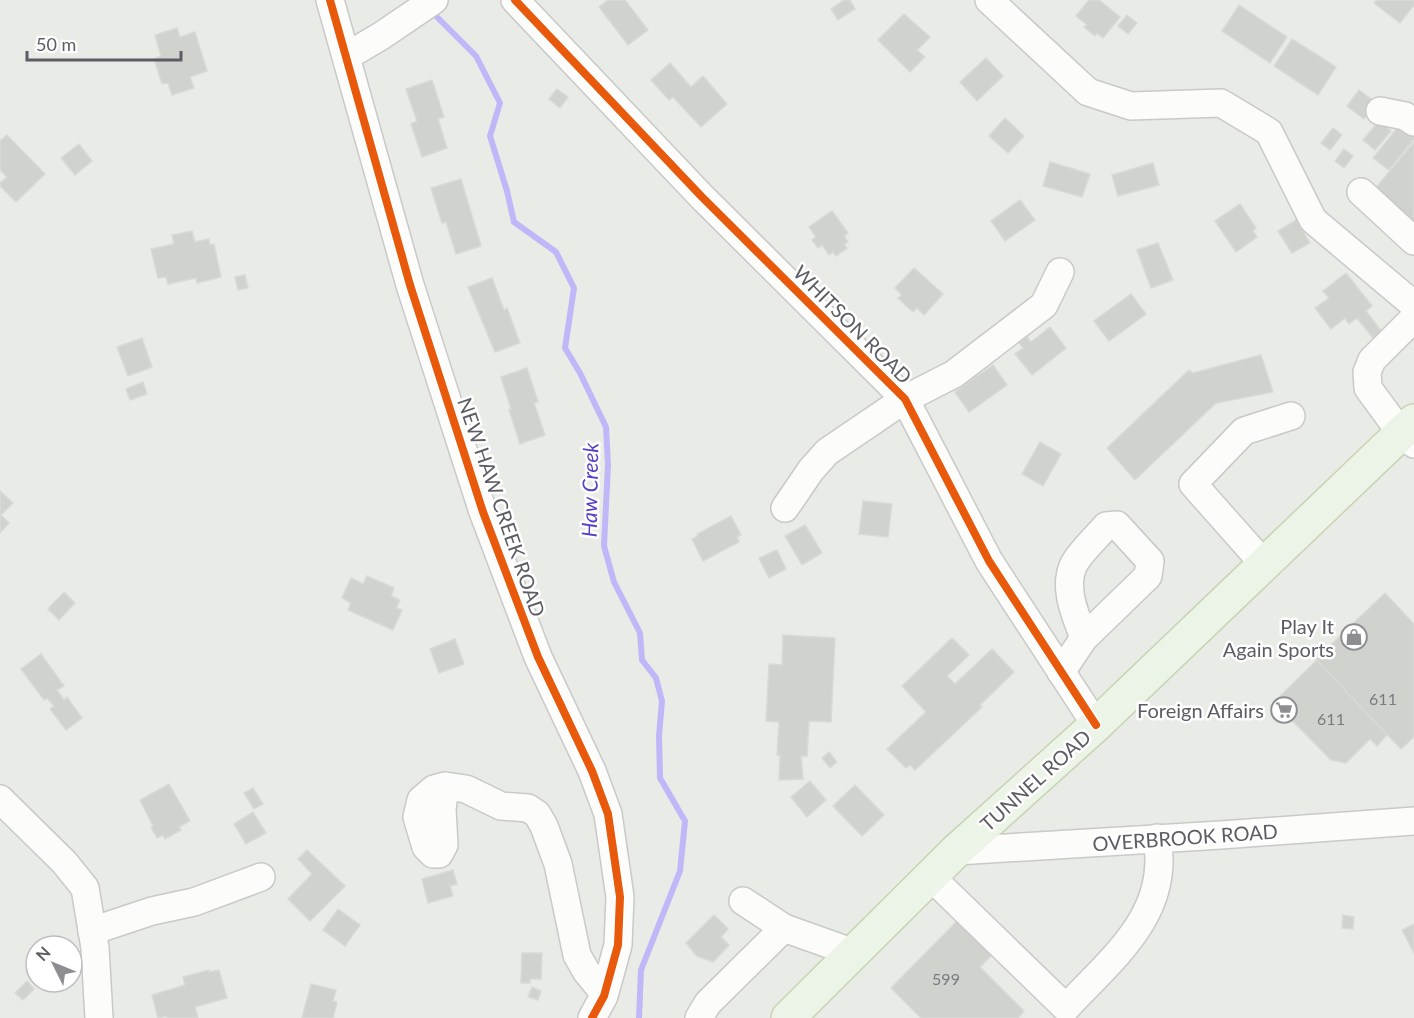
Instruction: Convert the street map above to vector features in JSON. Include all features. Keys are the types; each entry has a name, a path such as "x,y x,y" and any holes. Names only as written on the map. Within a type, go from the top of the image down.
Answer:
{"main road":[{"name":"TUNNEL ROAD","path":"788,1018 956,851 1096,725 1263,563 1410,433"}],"street":[{"name":"NEW HAW CREEK ROAD","path":"330,0 410,285 483,512 538,657 591,771 608,814 620,897 618,945 604,993 592,1018"},
{"path":"346,56 381,36 434,0"},
{"name":"WHITSON ROAD","path":"515,0 702,196 905,399 989,561 1096,725"},
{"path":"989,0 1088,92 1131,106 1221,103 1269,132 1313,220 1414,304"},
{"path":"1380,111 1405,116 1414,122"},
{"path":"1361,192 1414,241"},
{"path":"785,508 811,470 827,452 905,399 954,374 1044,305 1060,272"},
{"path":"1410,433 1368,388 1367,372 1372,360 1414,318"},
{"path":"1263,563 1194,484 1244,431 1291,416"},
{"path":"1061,672 1084,638"},
{"path":"445,786 466,789 501,806 528,808 537,814 544,826 558,864 567,898 577,955 604,993"},
{"path":"0,799 64,862 85,888 92,931 99,1018"},
{"name":"OVERBROOK ROAD","path":"956,851 1414,821"},
{"path":"930,876 1061,1013 1131,938 1144,918 1158,886 1160,860 1157,838"},
{"path":"92,931 152,911 194,902 261,877"},
{"path":"743,901 784,928 854,953"},
{"path":"699,1018 708,1003 784,928"}],"building":[{"path":"608,0 625,0 648,30 628,45 599,7"},
{"path":"844,0 850,0 855,9 838,20 831,9"},
{"path":"1089,0 1099,0 1120,17 1103,38 1097,33 1095,36 1076,16"},
{"path":"1377,0 1414,0 1414,5 1400,23 1374,3"},
{"path":"1239,5 1287,37 1270,63 1222,31"},
{"path":"904,14 930,37 917,50 925,57 910,72 878,40"},
{"path":"1127,15 1137,23 1128,34 1118,26"},
{"path":"177,28 180,37 195,32 207,71 190,77 194,88 172,95 168,83 162,84 154,59 161,56 155,35"},
{"path":"1292,39 1336,67 1318,95 1274,66"},
{"path":"986,58 1003,76 977,101 960,82"},
{"path":"670,63 691,87 703,76 727,104 701,127 673,97 669,100 651,80"},
{"path":"432,80 444,117 438,119 447,148 422,157 411,124 417,121 406,89"},
{"path":"557,89 568,97 560,108 549,99"},
{"path":"1359,90 1375,102 1364,119 1347,106"},
{"path":"1005,118 1024,136 1008,153 989,136"},
{"path":"1379,121 1391,131 1375,150 1363,140"},
{"path":"1402,122 1414,131 1414,139 1389,170 1373,158"},
{"path":"1333,128 1342,135 1330,150 1321,143"},
{"path":"7,135 45,174 16,202 0,186 0,183 7,177 0,170 0,141"},
{"path":"1414,142 1414,224 1374,190"},
{"path":"79,144 92,161 75,175 61,158"},
{"path":"1344,149 1353,156 1344,168 1335,161"},
{"path":"1050,162 1090,174 1082,197 1043,186"},
{"path":"1153,163 1159,185 1118,196 1112,175"},
{"path":"461,179 481,246 456,254 446,222 442,223 431,188"},
{"path":"1020,200 1035,220 1005,241 991,221"},
{"path":"1240,204 1256,228 1253,231 1257,237 1236,252 1215,221"},
{"path":"832,211 848,233 844,236 848,242 844,244 847,248 836,256 833,252 829,255 822,245 818,248 812,240 816,237 809,227"},
{"path":"1296,220 1310,243 1292,253 1278,231"},
{"path":"192,231 195,242 209,239 210,245 214,244 221,277 197,283 196,278 168,284 166,277 158,278 151,249 174,244 172,235"},
{"path":"1158,243 1173,280 1151,288 1137,250"},
{"path":"914,268 943,294 924,315 917,308 913,312 898,298 902,295 895,288"},
{"path":"1346,273 1372,306 1366,311 1382,332 1373,338 1357,318 1349,324 1345,318 1331,329 1315,308 1329,298 1323,291"},
{"path":"245,275 248,288 238,290 235,277"},
{"path":"492,278 504,310 507,308 520,343 495,352 468,287"},
{"path":"1131,294 1146,314 1109,341 1094,321"},
{"path":"1050,327 1066,348 1032,375 1015,354 1023,348 1019,343 1027,337 1031,342"},
{"path":"142,338 152,367 128,376 117,347"},
{"path":"1261,355 1273,392 1216,403 1135,480 1107,448 1189,370 1193,373"},
{"path":"993,365 1007,385 969,412 955,392"},
{"path":"527,368 538,402 534,403 545,435 520,444 501,377"},
{"path":"143,382 147,394 130,400 126,389"},
{"path":"1040,442 1061,454 1043,486 1022,474"},
{"path":"0,491 13,503 1,515 9,523 0,533"},
{"path":"863,501 892,504 888,537 859,534"},
{"path":"731,516 741,535 737,537 739,542 703,561 692,539"},
{"path":"805,525 822,553 802,565 785,536"},
{"path":"777,550 786,569 769,578 759,558"},
{"path":"367,576 394,588 391,596 400,600 396,608 402,610 393,630 348,610 351,603 342,598 351,578 363,584"},
{"path":"64,592 75,603 59,620 48,609"},
{"path":"1385,593 1414,624 1414,737 1401,749 1315,660"},
{"path":"783,635 835,638 831,722 809,721 807,756 801,756 803,779 779,780 780,755 777,755 779,722 766,721 769,664 782,665"},
{"path":"952,638 969,655 947,676 955,684 992,649 1014,672 980,705 982,707 915,770 910,765 906,768 887,749 926,712 902,686"},
{"path":"455,639 464,664 439,673 430,649"},
{"path":"41,654 64,686 57,690 64,700 67,697 82,718 66,730 50,709 54,706 47,698 44,700 21,669"},
{"path":"1317,660 1387,735 1377,746 1370,739 1346,763 1331,760 1274,702"},
{"path":"829,752 837,762 830,768 822,758"},
{"path":"810,781 826,800 807,817 791,797"},
{"path":"169,784 190,821 179,827 181,830 165,839 163,835 157,838 140,800"},
{"path":"855,785 884,815 862,836 833,806"},
{"path":"253,788 263,804 254,809 244,793"},
{"path":"253,812 266,833 246,844 234,824"},
{"path":"307,850 345,886 310,921 288,899 312,874 298,859"},
{"path":"453,870 457,884 450,886 453,896 428,903 422,879"},
{"path":"338,909 360,925 345,946 323,930"},
{"path":"714,915 728,929 721,937 729,945 713,962 697,956 686,943"},
{"path":"1343,915 1354,917 1353,929 1342,928"},
{"path":"958,920 993,954 980,967 1024,1011 1018,1018 921,1018 891,988"},
{"path":"1414,924 1414,953 1402,930"},
{"path":"522,953 542,953 541,979 530,979 530,983 521,983"},
{"path":"209,970 209,972 219,970 227,998 195,1007 198,1018 167,1018 167,1016 158,1018 152,995 185,985 183,977"},
{"path":"24,984 24,994 29,994 23,1000 15,993"},
{"path":"311,984 336,990 333,1001 337,1002 333,1018 302,1018"},
{"path":"532,987 541,991 538,1000 528,997"}],"waterway":[{"name":"Haw Creek","path":"433,9 436,16 476,56 500,103 490,136 514,222 556,252 574,288 565,348 606,427 608,465 604,546 614,582 640,633 642,660 656,678 662,701 659,736 660,778 685,821 680,871 641,970 639,1018"}],"cycle path":[{"path":"330,0 410,285 483,512 538,657 592,771 608,814 620,897 618,945 604,996 592,1018"},
{"path":"515,0 702,197 905,399 989,561 1096,725"}],"place":[{"name":"Play It Again Sports","path":"1354,637"},
{"name":"Foreign Affairs","path":"1284,710"}]}
